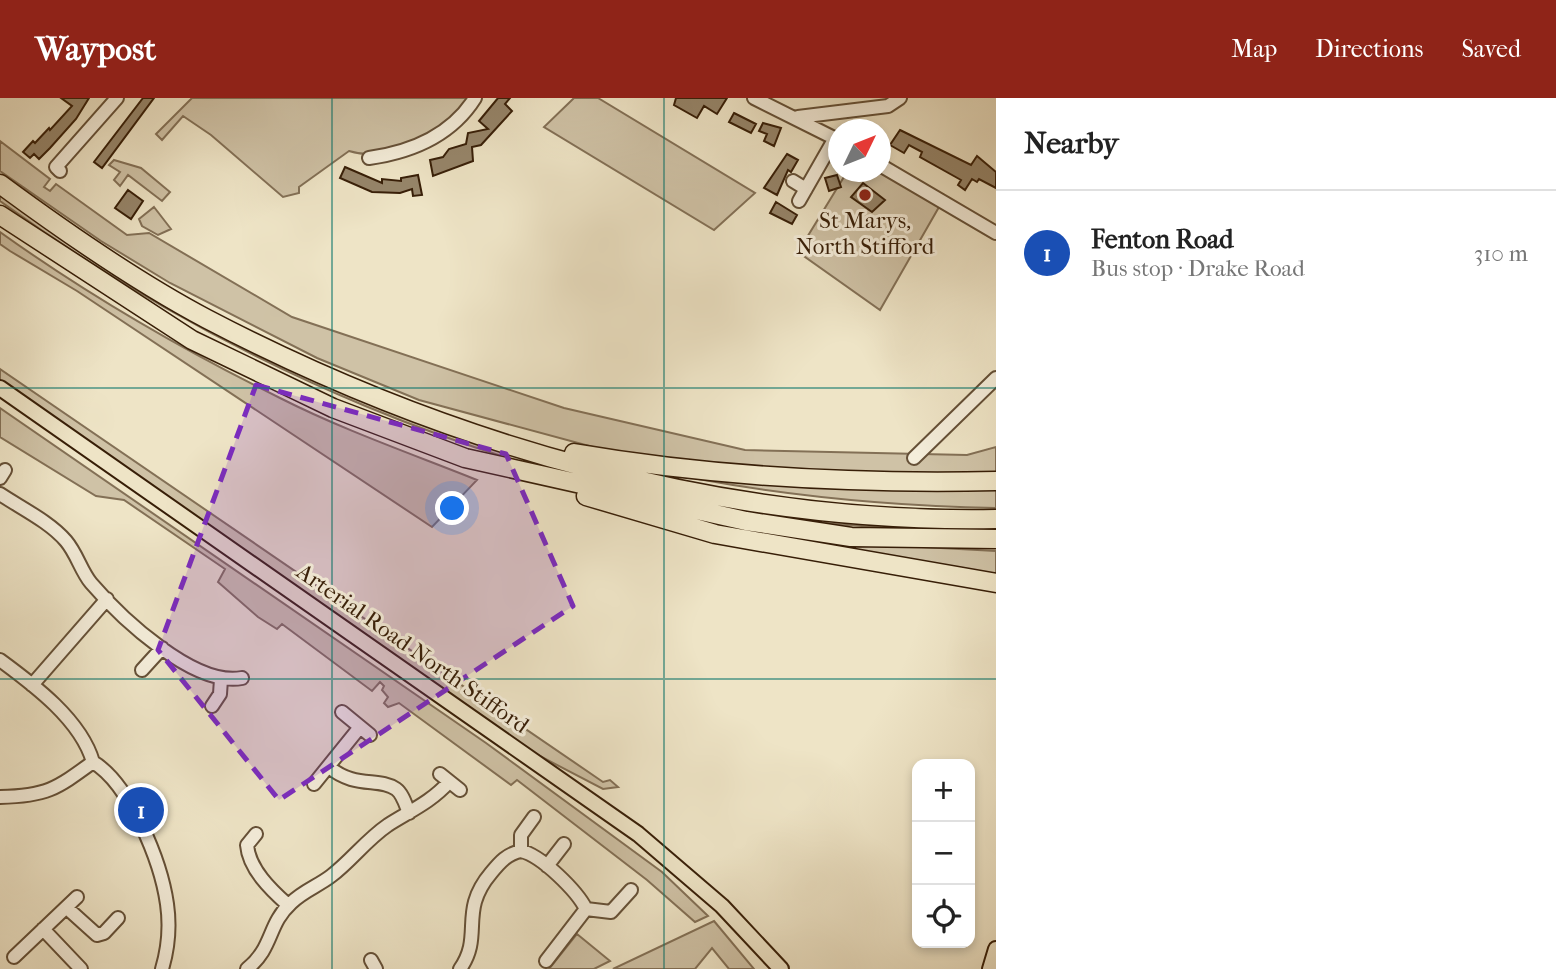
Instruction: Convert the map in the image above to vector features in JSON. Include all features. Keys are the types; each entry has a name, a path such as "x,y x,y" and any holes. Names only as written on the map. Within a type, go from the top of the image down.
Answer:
{"highway":[{"path":"0,184 49,220 206,318 336,379 482,438 635,480 742,499 850,514 996,519"},
{"path":"0,215 192,340 333,408 466,458 746,521 851,537 996,539"},
{"path":"482,438 635,463 759,477 925,483 996,481"},
{"path":"512,470 618,508 715,534 996,583"}],"main road":[{"name":"Arterial Road North Stifford","path":"0,388 638,834 722,905 781,969"},
{"path":"989,969 996,949"}],"street":[{"path":"55,171 117,98"},
{"path":"369,158 403,154 440,134 475,98"},
{"path":"754,98 798,117 828,134"},
{"path":"798,117 888,106 900,98"},
{"path":"799,201 828,154"},
{"path":"891,171 996,233"},
{"path":"793,181 806,189"},
{"path":"914,458 996,378"},
{"path":"0,494 66,541 89,580 162,648 191,668 221,679 242,678"},
{"path":"32,685 107,599"},
{"path":"142,670 162,648"},
{"path":"0,660 32,685 71,723 90,751 93,762 102,767 122,793 158,867 167,906 162,969"},
{"path":"212,706 220,694 221,679"},
{"path":"314,785 365,731 342,712"},
{"path":"0,797 35,796 53,790 93,762"},
{"path":"329,767 350,781 393,788 399,792 409,813"},
{"path":"247,969 261,957 273,927 288,905 311,886 334,873 359,847 384,828 426,804 450,782"},
{"path":"521,851 521,835 534,817"},
{"path":"256,834 247,845 248,856 266,886 288,905"},
{"path":"547,866 564,844"},
{"path":"460,969 469,952 471,906 479,887 503,859 521,851 539,857 577,894 586,909"},
{"path":"586,909 611,912 631,890"},
{"path":"14,957 77,897"},
{"path":"67,908 97,935 104,933 118,918"},
{"path":"546,961 586,909"},
{"path":"43,929 81,969"}],"highlighted area":[{"path":"256,385 506,454 573,606 279,800 158,650"}],"shaded area":[{"path":"192,98 468,98 446,124 416,143 382,153 349,151 299,187 299,193 283,197 211,135 183,116 162,140 156,134"},
{"path":"574,98 598,98 755,193 714,230 544,127"},
{"path":"0,141 50,179 44,187 50,191 56,184 127,235 149,233 292,317 564,408 745,450 967,455 996,447 996,474 769,471 604,450 419,400 317,358 170,283 101,241 0,171"},
{"path":"114,160 141,168 170,192 162,201 128,175 120,186 114,180 120,172 109,165"},
{"path":"891,176 939,207 880,310 798,252 841,182 891,182"},
{"path":"0,195 178,309 591,474 996,527 996,533 855,526 771,517 668,499 565,475 465,444 366,406 270,363 176,314 86,260 0,201"},
{"path":"154,207 171,229 158,235 142,226 139,219"},
{"path":"0,232 102,300 244,380 328,421 477,480 432,527 77,291 10,251 0,244"},
{"path":"0,369 603,782 610,780 618,787 603,789 536,754 0,381"},
{"path":"0,408 486,743 662,872 708,916 695,922 647,880 517,780 511,785 399,703 388,707 384,703 388,697 380,682 372,691 282,624 277,629 258,617 218,582 225,569 124,500 96,496 0,437"},
{"path":"699,476 996,486 996,508 884,503 809,496 698,479"},
{"path":"729,527 848,543 996,551 996,578 728,531"},
{"path":"714,921 754,969 729,969 712,948 695,969 613,969"},
{"path":"577,934 610,961 594,969 549,969"}],"building":[{"path":"61,98 89,98 76,119 50,148 39,159 34,154 30,158 23,152 49,128 50,130 72,106"},
{"path":"143,98 154,98 102,168 94,162"},
{"path":"498,98 510,98 505,104 512,111 481,145 472,147 473,161 433,176 430,160 443,157 449,149 466,144 468,133 488,129 479,121"},
{"path":"676,98 727,98 717,114 704,106 697,118 674,105"},
{"path":"734,113 756,124 751,133 729,122"},
{"path":"763,123 781,128 774,146 764,141 767,134 759,131"},
{"path":"900,130 971,165 977,156 996,172 996,188 979,179 977,182 972,179 965,190 958,185 961,180 920,157 922,152 909,145 904,153 891,144"},
{"path":"787,154 798,160 791,172 788,170 777,195 764,188"},
{"path":"345,167 382,183 382,179 401,181 401,178 418,175 422,195 413,196 412,189 400,193 372,192 340,178"},
{"path":"828,177 828,182 839,182 841,187 829,191 825,178"},
{"name":"St Marys, North Stifford","path":"863,183 885,200 872,212 851,197"},
{"path":"128,190 143,201 131,219 115,208"},
{"path":"776,202 797,215 792,224 770,213"}],"place":[{"name":"St Marys, North Stifford","path":"865,195"},
{"name":"Fenton Road","path":"141,810"}]}
